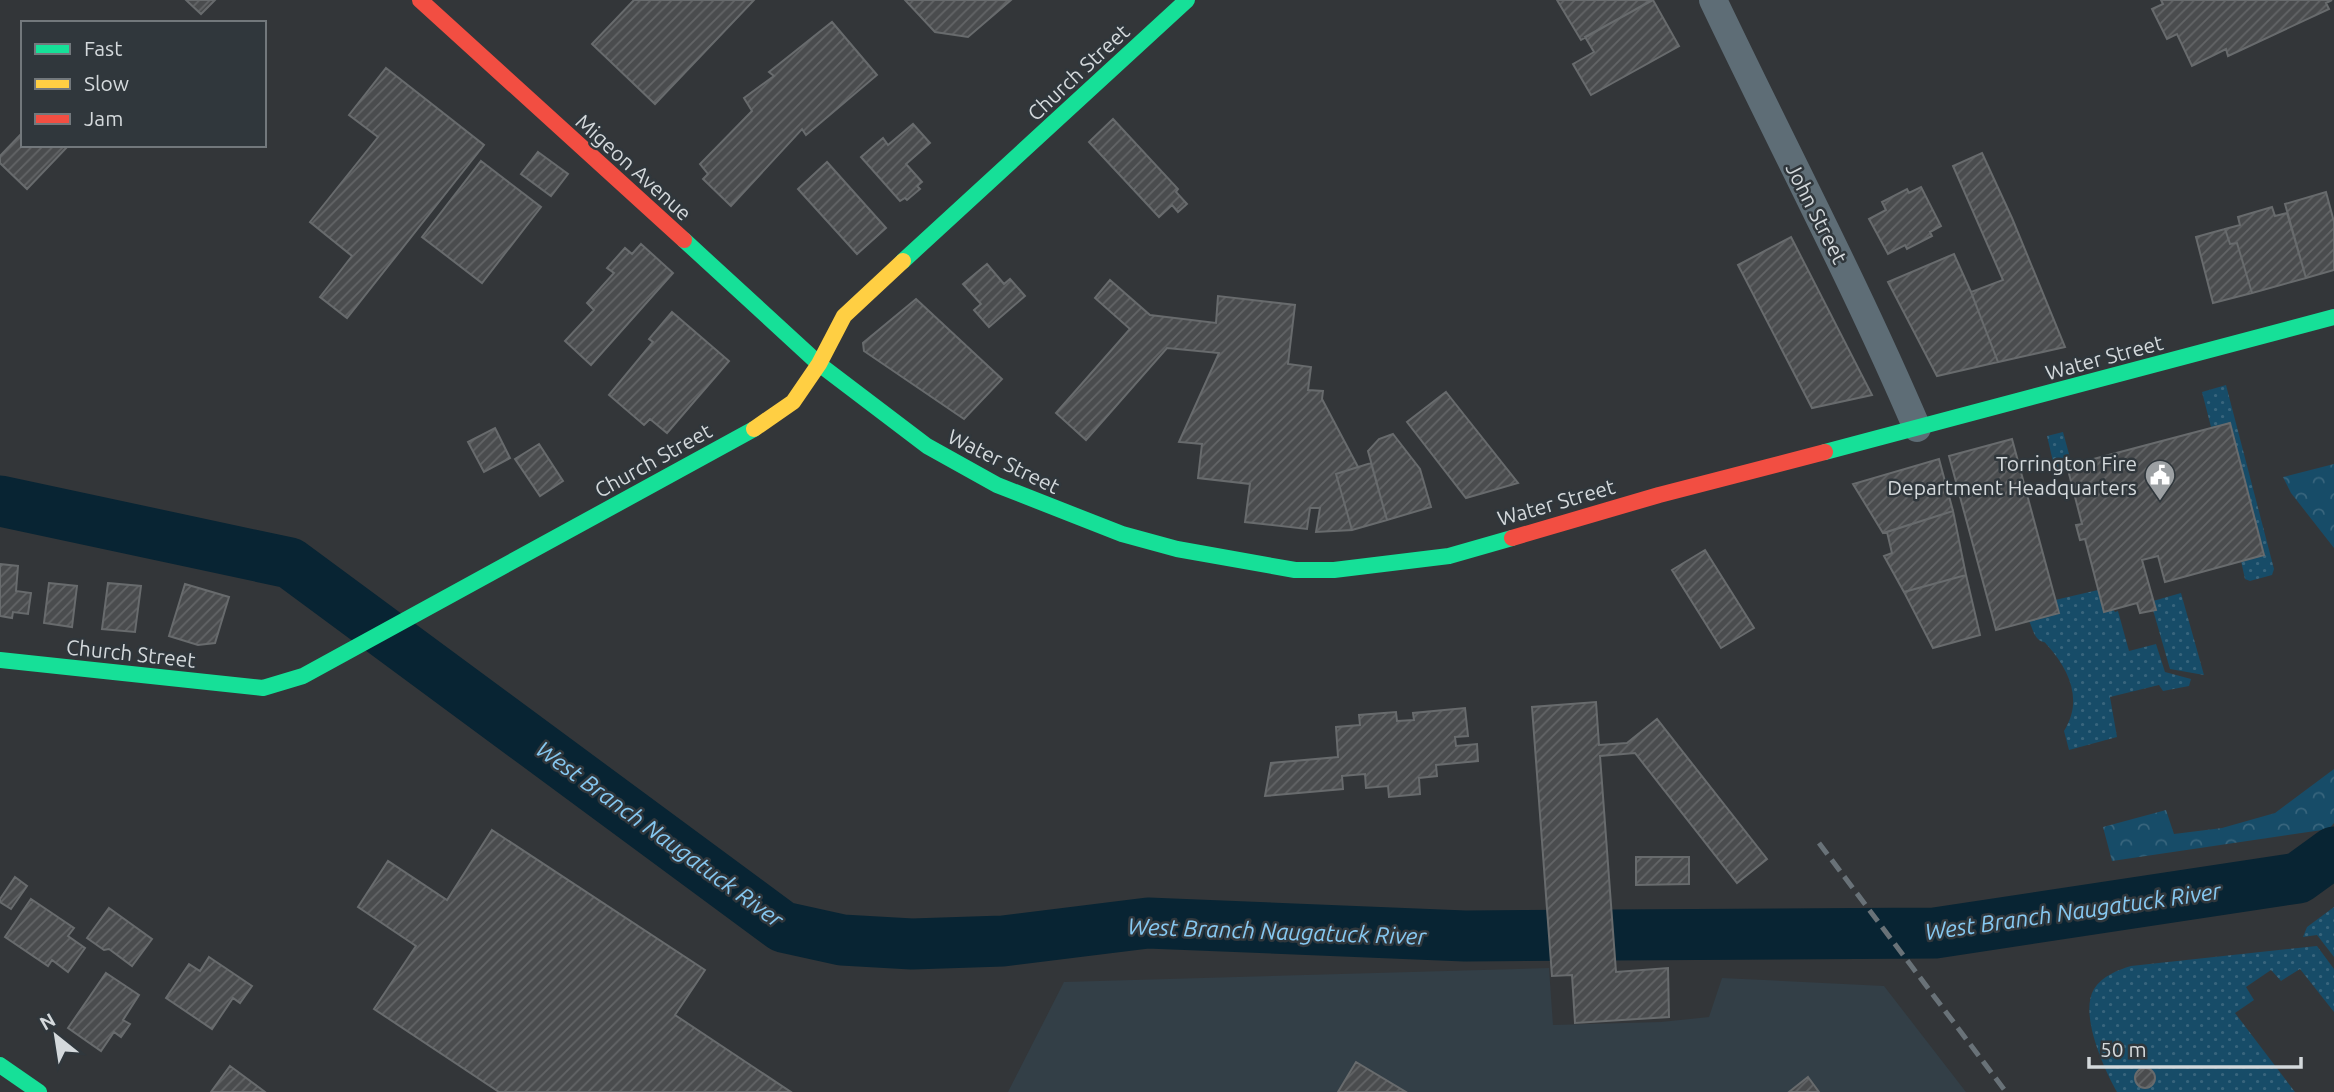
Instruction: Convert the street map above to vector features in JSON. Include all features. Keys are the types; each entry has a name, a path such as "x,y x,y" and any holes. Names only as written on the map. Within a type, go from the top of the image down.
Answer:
{"main road":[{"name":"Migeon Avenue","path":"420,0 819,364"},
{"name":"Church Street","path":"0,660 263,688 303,676 764,424 793,402 819,364 844,316 1187,0"},
{"name":"Water Street","path":"819,364 927,446 997,485 1122,534 1177,549 1295,570 1346,569 1449,556 1659,495 2334,317"},
{"path":"0,1065 40,1092"}],"street":[{"name":"John Street","path":"1713,0 1871,321 1917,428"}],"shaded area":[{"path":"1549,968 1553,1025 1661,1022 1709,1017 1722,978 1884,986 1966,1092 1008,1092 1064,982"}],"green space":[{"path":"2226,385 2274,569 2272,575 2250,581 2245,579 2241,561 2264,555 2230,423 2211,427 2202,392"},
{"path":"2063,432 2072,465 2055,470 2047,436"},
{"path":"2334,464 2334,548 2291,493 2283,477"},
{"path":"2098,590 2115,612 2118,611 2129,651 2156,644 2165,672 2191,679 2189,686 2163,691 2159,685 2110,697 2117,737 2069,750 2064,731 2073,709 2068,676 2056,656 2034,634 2029,621 2055,600"},
{"path":"2181,593 2204,675 2170,669 2153,610 2153,601"},
{"path":"2334,769 2334,823 2329,829 2112,861 2103,827 2166,810 2174,834 2222,828 2275,813"},
{"path":"2334,907 2334,957 2317,935 2303,937 2307,927"},
{"path":"2317,946 2334,969 2334,1012 2300,969 2281,981 2271,970 2246,987 2254,1000 2235,1013 2295,1092 2117,1092 2100,1056 2089,1012 2094,989 2106,977 2131,966"}],"building":[{"path":"186,0 215,0 201,14"},
{"path":"634,0 754,0 655,104 592,44"},
{"path":"905,0 1011,0 968,37 935,32"},
{"path":"1557,0 1652,0 1581,40"},
{"path":"1653,0 1679,46 1591,95 1573,64 1594,52 1585,37"},
{"path":"2161,0 2332,0 2326,3 2329,9 2228,56 2226,49 2192,66 2177,34 2167,39 2152,9 2163,4"},
{"path":"832,22 877,75 806,135 802,129 731,206 703,179 708,174 700,164 752,111 744,98 774,76 769,72"},
{"path":"386,68 484,145 347,318 320,297 352,256 310,222 378,137 349,115"},
{"path":"1113,119 1178,189 1176,192 1187,204 1178,212 1172,205 1159,217 1089,142"},
{"path":"913,124 930,143 906,164 922,182 917,186 920,189 907,200 905,198 900,201 861,157 883,138 888,145"},
{"path":"21,134 21,147 67,147 27,189 0,163 0,156"},
{"path":"538,152 568,174 551,196 521,174"},
{"path":"1982,153 2065,347 1998,362 1971,292 2003,280 1953,166"},
{"path":"481,161 541,207 482,283 422,237"},
{"path":"827,162 886,228 857,254 798,189"},
{"path":"1921,187 1941,226 1930,232 1932,236 1907,249 1905,245 1888,254 1869,219 1886,210 1882,202 1907,189 1909,193"},
{"path":"2326,192 2334,222 2334,270 2306,278 2285,204"},
{"path":"2272,207 2275,216 2287,213 2306,278 2252,293 2237,243 2230,244 2225,229 2240,225 2238,217"},
{"path":"2225,229 2230,244 2237,243 2252,293 2213,303 2196,237"},
{"path":"1791,237 1872,395 1812,408 1738,265"},
{"path":"641,244 673,273 591,365 565,341 594,310 587,303 614,273 607,268 625,248 632,254"},
{"path":"1954,254 1998,362 1937,376 1888,282"},
{"path":"987,264 1004,284 1010,279 1025,296 989,327 974,310 981,304 963,284"},
{"path":"1110,280 1150,315 1216,323 1218,296 1295,305 1288,364 1311,367 1308,390 1323,391 1322,399 1358,467 1336,474 1352,530 1316,532 1320,508 1310,508 1307,529 1245,522 1250,484 1198,478 1202,444 1179,442 1219,353 1167,348 1086,440 1056,413 1130,329 1095,298"},
{"path":"916,299 1002,379 964,419 864,351 863,343"},
{"path":"672,312 729,361 667,433 650,419 644,425 609,395 653,342 649,339"},
{"path":"1446,392 1518,483 1466,498 1407,422"},
{"path":"2230,423 2264,555 2165,582 2158,556 2142,560 2156,610 2140,613 2137,603 2104,612 2085,539 2080,540 2076,525 2082,524 2067,466"},
{"path":"495,428 510,458 484,472 468,442"},
{"path":"1393,434 1420,469 1431,507 1387,520 1368,451 1379,439"},
{"path":"2012,439 2059,613 1996,630 1949,456"},
{"path":"539,444 563,481 540,496 515,459"},
{"path":"1939,459 1953,511 1883,533 1853,484"},
{"path":"1371,463 1387,520 1352,530 1336,474"},
{"path":"1953,511 1966,575 1904,592 1884,556 1892,553 1887,532"},
{"path":"1705,550 1754,628 1721,648 1672,570"},
{"path":"0,564 18,566 16,591 31,593 28,614 13,612 12,618 0,616"},
{"path":"1966,575 1980,635 1933,648 1904,592"},
{"path":"49,583 77,586 72,627 44,623"},
{"path":"108,583 141,586 135,632 102,629"},
{"path":"185,584 229,597 215,643 198,645 169,636"},
{"path":"1596,702 1599,745 1627,743 1657,719 1767,859 1737,883 1635,753 1600,756 1616,972 1668,968 1669,1017 1575,1023 1572,975 1552,976 1532,707"},
{"path":"1465,708 1468,736 1455,737 1456,746 1477,744 1478,761 1436,765 1437,776 1419,778 1420,794 1389,797 1388,786 1366,788 1365,774 1342,776 1343,789 1265,796 1271,763 1338,757 1336,727 1360,725 1359,715 1396,712 1397,721 1414,720 1413,713"},
{"path":"492,830 705,970 675,1015 791,1092 499,1092 374,1009 416,946 358,907 388,861 447,900"},
{"path":"1636,857 1689,857 1689,884 1636,885"},
{"path":"15,877 27,886 11,909 0,902 0,899"},
{"path":"31,899 74,928 68,936 85,948 68,972 52,960 48,966 5,937"},
{"path":"109,908 152,939 132,966 109,949 104,950 87,938"},
{"path":"209,957 252,986 240,1003 233,998 212,1029 166,998 189,964 200,971"},
{"path":"106,973 139,995 123,1020 130,1024 121,1037 114,1032 101,1051 68,1028"},
{"path":"1356,1062 1406,1092 1338,1092"},
{"path":"230,1066 265,1092 211,1092"},
{"path":"2145,1068 2152,1071 2155,1078 2152,1085 2145,1088 2138,1085 2135,1078 2138,1071"},
{"path":"1808,1077 1819,1092 1789,1092"}],"waterway":[{"name":"West Branch Naugatuck River","path":"0,501 290,563 783,927 842,940 912,944 1003,941 1148,923 1465,936 1935,933 2298,878 2334,852"}],"railway":[{"path":"1819,843 2006,1092"}],"traffic: fast":[{"path":"903,261 1187,0"},
{"path":"684,240 819,364 927,446 997,485 1122,534 1177,549 1295,570 1334,570 1449,556 1512,538"},
{"path":"1825,452 2334,317"},
{"path":"0,660 263,688 303,676 754,429"},
{"path":"0,1065 39,1092"}],"traffic: slow":[{"path":"754,429 793,402 819,364 844,316 903,261"}],"traffic: jam":[{"path":"420,0 684,240"},
{"path":"1512,538 1659,495 1825,452"}],"place":[{"name":"Torrington Fire Department Headquarters","path":"2160,502"}]}
